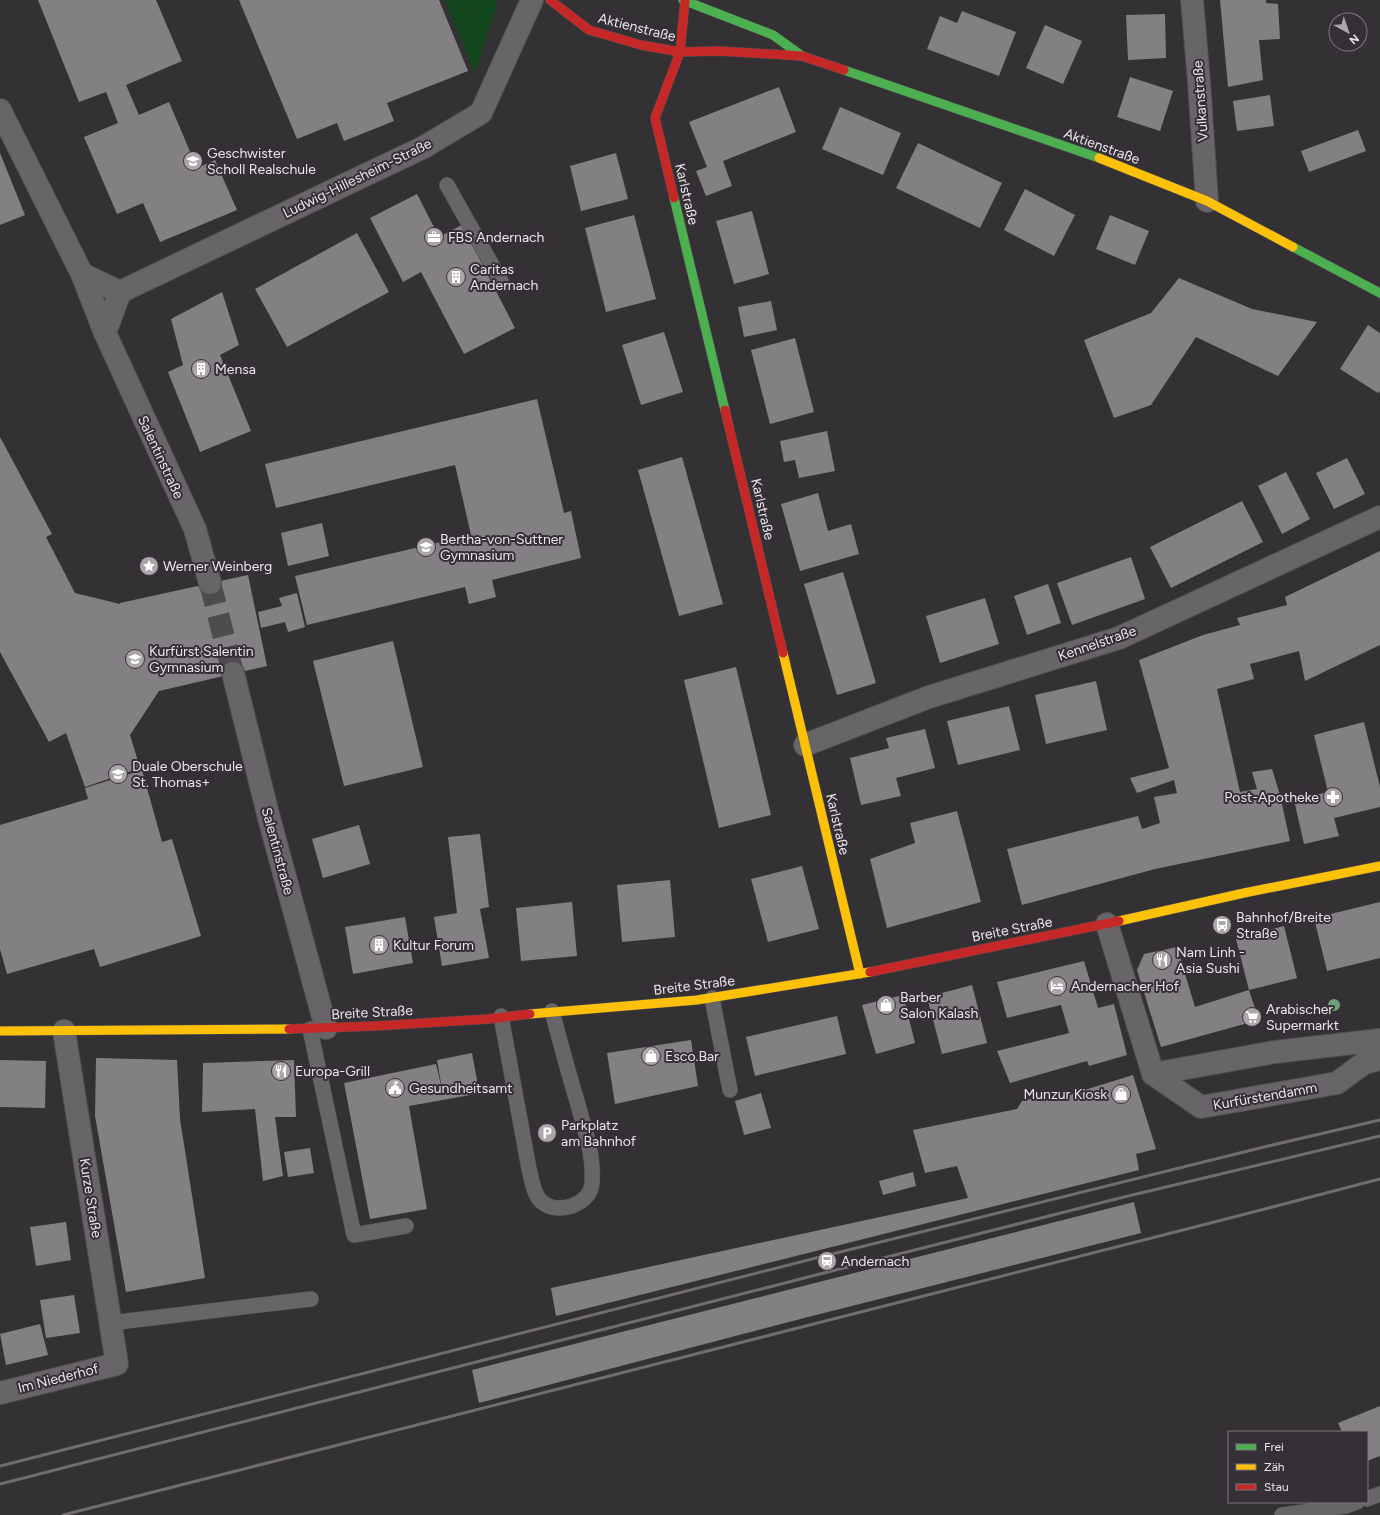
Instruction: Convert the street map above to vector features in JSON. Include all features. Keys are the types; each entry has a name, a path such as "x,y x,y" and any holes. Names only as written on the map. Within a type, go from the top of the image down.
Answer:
{"street":[{"name":"Ludwig-Hillesheim-Straße","path":"120,292 424,148 481,113 532,0"},
{"name":"Aktienstraße","path":"550,0 589,30 641,45 680,52 719,51 802,56 1093,156 1207,201 1380,293"},
{"name":"Aktienstraße","path":"680,52 684,0 773,35 802,56"},
{"name":"Vulkanstraße","path":"1192,0 1207,201"},
{"name":"Karlstraße","path":"680,52 655,118 860,974"},
{"name":"Salentinstraße","path":"0,110 82,274 105,333 195,529 210,583"},
{"path":"82,274 120,292 105,333"},
{"name":"Kennelstraße","path":"805,745 929,697 1119,638 1380,517"},
{"name":"Salentinstraße","path":"233,674 269,818 318,1028"},
{"name":"Breite Straße","path":"0,1031 64,1032 375,1026 488,1019 501,1016 552,1011 622,1007 712,998 860,974 1107,924 1244,893 1380,866"},
{"path":"1107,924 1153,1074 1275,1052 1380,1040"},
{"name":"Kurze Straße","path":"64,1032 117,1364"},
{"name":"Kurfürstendamm","path":"1153,1074 1201,1107 1337,1083 1364,1063 1380,1059"},
{"name":"Im Niederhof","path":"0,1393 117,1364"}],"lane":[{"path":"447,185 501,281"},
{"path":"712,998 730,1090"},
{"path":"501,1016 529,1169 536,1193 543,1202 554,1208 568,1207 582,1202 591,1189 591,1152 552,1011"},
{"path":"318,1028 354,1235 406,1226"},
{"path":"110,1323 311,1299"},
{"path":"1368,1499 1380,1494"},
{"path":"1282,1515 1346,1506 1354,1503"}],"green space":[{"path":"445,0 495,0 497,5 475,73"}],"building":[{"path":"38,0 156,0 182,61 126,85 139,115 169,102 197,168 215,160 237,210 160,242 143,203 117,214 84,137 118,123 106,92 79,102"},
{"path":"239,0 439,0 468,71 387,103 394,121 344,141 337,123 297,139"},
{"path":"1220,0 1266,0 1266,3 1278,4 1280,39 1259,40 1263,80 1228,87"},
{"path":"962,11 1016,32 999,76 927,49 940,16 957,23"},
{"path":"1165,14 1166,58 1128,60 1126,15"},
{"path":"1045,25 1082,41 1063,84 1026,68"},
{"path":"1130,77 1173,91 1160,131 1117,117"},
{"path":"779,87 796,132 723,161 732,186 706,196 696,171 707,167 689,122"},
{"path":"1270,95 1274,126 1237,131 1233,101"},
{"path":"840,107 901,133 883,175 822,149"},
{"path":"1358,130 1366,151 1309,172 1301,151"},
{"path":"918,143 1002,183 980,228 896,188"},
{"path":"0,153 25,215 0,225"},
{"path":"616,153 628,199 581,211 570,166"},
{"path":"1025,189 1075,215 1054,256 1004,230"},
{"name":"Caritas Andernach","path":"417,194 439,237 462,225 515,328 464,354 421,272 403,282 370,218"},
{"path":"752,211 769,274 734,284 716,221"},
{"path":"634,215 656,299 606,312 585,228"},
{"path":"1110,215 1149,231 1135,265 1096,249"},
{"path":"357,233 389,292 287,347 255,289"},
{"path":"1179,278 1252,309 1317,322 1278,376 1196,337 1151,405 1114,418 1084,340 1151,313"},
{"name":"Mensa","path":"222,292 239,345 220,355 251,431 200,452 168,372 183,365 171,319"},
{"path":"771,301 777,330 744,337 738,307"},
{"path":"1368,325 1380,333 1380,391 1378,393 1340,369"},
{"path":"664,332 683,392 641,405 622,345"},
{"path":"795,338 814,412 770,424 751,350"},
{"path":"537,399 564,513 571,511 581,558 492,580 496,597 469,604 465,587 307,625 295,576 471,535 455,465 276,508 265,464"},
{"path":"827,431 835,471 799,478 795,460 784,462 780,441"},
{"name":"Kurfürst Salentin Gymnasium","path":"0,437 52,534 46,537 75,593 120,604 248,575 267,666 159,691 130,735 140,768 85,787 66,733 49,742 0,652"},
{"path":"682,457 723,604 679,616 638,470"},
{"path":"1347,458 1365,494 1334,509 1316,473"},
{"path":"1286,472 1310,519 1282,534 1258,486"},
{"path":"818,493 828,531 851,524 859,554 800,571 781,504"},
{"path":"1242,501 1263,542 1171,588 1150,547"},
{"path":"322,523 329,556 288,566 281,533"},
{"path":"1380,551 1380,645 1305,681 1299,651 1250,664 1254,679 1217,689 1240,792 1257,789 1252,772 1272,769 1280,795 1290,841 1155,869 1022,905 1007,849 1138,816 1142,829 1160,823 1154,797 1177,793 1174,780 1137,793 1130,778 1169,768 1139,660 1203,635 1240,625 1237,618 1287,605 1285,597"},
{"path":"1131,557 1145,599 1072,625 1057,583"},
{"path":"843,572 876,683 837,695 804,584"},
{"path":"1048,584 1061,623 1027,635 1014,596"},
{"path":"297,593 305,627 288,632 285,622 261,628 258,612 282,606 279,598"},
{"path":"985,598 999,644 940,663 926,616"},
{"path":"393,641 423,767 344,786 313,661"},
{"path":"736,667 771,815 719,828 684,680"},
{"path":"1096,681 1107,730 1046,744 1035,695"},
{"path":"1009,706 1020,750 958,765 947,721"},
{"path":"1364,722 1380,787 1380,807 1334,818 1339,836 1304,844 1294,800 1328,792 1314,735"},
{"path":"925,729 935,768 896,778 901,796 861,805 850,758 889,748 886,738"},
{"name":"Duale Oberschule St. Thomas+","path":"142,770 162,842 172,839 201,936 100,967 94,949 7,974 0,949 0,825 88,799 85,788"},
{"path":"957,811 981,902 887,928 870,859 915,843 910,823"},
{"path":"359,825 370,864 323,878 312,839"},
{"path":"480,834 489,907 475,910 480,909 489,958 442,966 434,917 457,913 448,837"},
{"path":"802,866 819,929 768,942 751,879"},
{"path":"670,880 675,937 622,942 617,885"},
{"path":"572,902 577,956 521,961 516,908"},
{"path":"1380,902 1380,958 1327,971 1314,918"},
{"name":"Kultur Forum","path":"405,917 413,963 353,974 345,927"},
{"path":"1284,926 1297,978 1249,990 1236,939"},
{"path":"1177,947 1195,1007 1249,990 1259,1020 1161,1047 1137,970 1144,954"},
{"path":"1084,961 1098,1008 1114,1004 1127,1055 1089,1066 1087,1061 1010,1083 997,1051 1069,1033 1061,1005 1007,1018 997,982"},
{"path":"972,985 987,1043 942,1054 927,997"},
{"path":"903,995 915,1043 876,1054 862,1005"},
{"path":"837,1016 846,1054 755,1076 746,1037"},
{"path":"691,1040 698,1086 615,1104 607,1053"},
{"path":"472,1053 477,1080 476,1094 409,1106 427,1209 370,1219 344,1083 436,1064 442,1089 437,1060"},
{"path":"96,1058 177,1060 180,1119 205,1278 126,1292 95,1116"},
{"path":"0,1060 46,1061 45,1108 0,1107"},
{"path":"294,1060 296,1117 275,1117 283,1176 263,1181 255,1109 202,1112 203,1063"},
{"path":"1133,1075 1156,1149 1136,1154 1139,1170 556,1316 551,1288 968,1198 957,1166 925,1173 913,1130 1017,1109 1022,1101 1057,1092 1062,1097"},
{"path":"761,1093 771,1128 744,1135 735,1101"},
{"path":"310,1148 314,1173 288,1177 284,1152"},
{"path":"913,1172 916,1186 883,1195 879,1181"},
{"path":"1134,1202 1141,1233 812,1316 479,1403 472,1370"},
{"path":"66,1222 71,1260 36,1266 30,1227"},
{"path":"74,1295 80,1333 46,1338 40,1300"},
{"path":"40,1324 48,1355 6,1365 0,1334"},
{"path":"1380,1406 1380,1456 1368,1461 1368,1431 1342,1431 1338,1423"}],"tunnel":[{"path":"210,583 233,673"}],"railway":[{"path":"0,1466 824,1256 1264,1147 1380,1120"},
{"path":"0,1484 1124,1197 1380,1136"},
{"path":"63,1515 1380,1179"}],"traffic: fast":[{"path":"683,0 773,35 802,56"},
{"path":"844,70 1099,158"},
{"path":"674,198 725,410"},
{"path":"1293,247 1380,293"}],"traffic: slow":[{"path":"1099,158 1207,201 1293,247"},
{"path":"783,653 860,974"},
{"path":"1119,921 1244,893 1380,866"},
{"path":"530,1014 697,1000 870,972"},
{"path":"0,1031 289,1029"}],"traffic: jam":[{"path":"550,0 589,30 641,45 680,52 719,51 802,56 844,70"},
{"path":"674,198 655,118 680,52 685,1"},
{"path":"725,410 783,653"},
{"path":"870,972 1119,921"},
{"path":"289,1029 375,1026 488,1019 530,1014"}],"place":[{"name":"Geschwister Scholl Realschule","path":"193,161"},
{"name":"FBS Andernach","path":"434,237"},
{"name":"Caritas Andernach","path":"456,277"},
{"name":"Mensa","path":"201,369"},
{"name":"Bertha-von-Suttner Gymnasium","path":"426,547"},
{"name":"Werner Weinberg","path":"149,566"},
{"name":"Kurfürst Salentin Gymnasium","path":"135,659"},
{"name":"Duale Oberschule St. Thomas+","path":"118,774"},
{"name":"Post-Apotheke","path":"1333,797"},
{"name":"Bahnhof/Breite Straße","path":"1222,925"},
{"name":"Kultur Forum","path":"379,945"},
{"name":"Nam Linh - Asia Sushi","path":"1162,960"},
{"name":"Andernacher Hof","path":"1057,986"},
{"name":"Barber Salon Kalash","path":"886,1005"},
{"name":"Arabischer Supermarkt","path":"1252,1017"},
{"name":"Esco.Bar","path":"651,1056"},
{"name":"Europa-Grill","path":"281,1071"},
{"name":"Gesundheitsamt","path":"395,1088"},
{"name":"Munzur Kiosk","path":"1121,1094"},
{"name":"Parkplatz am Bahnhof","path":"547,1133"},
{"name":"Andernach","path":"827,1261"}]}
